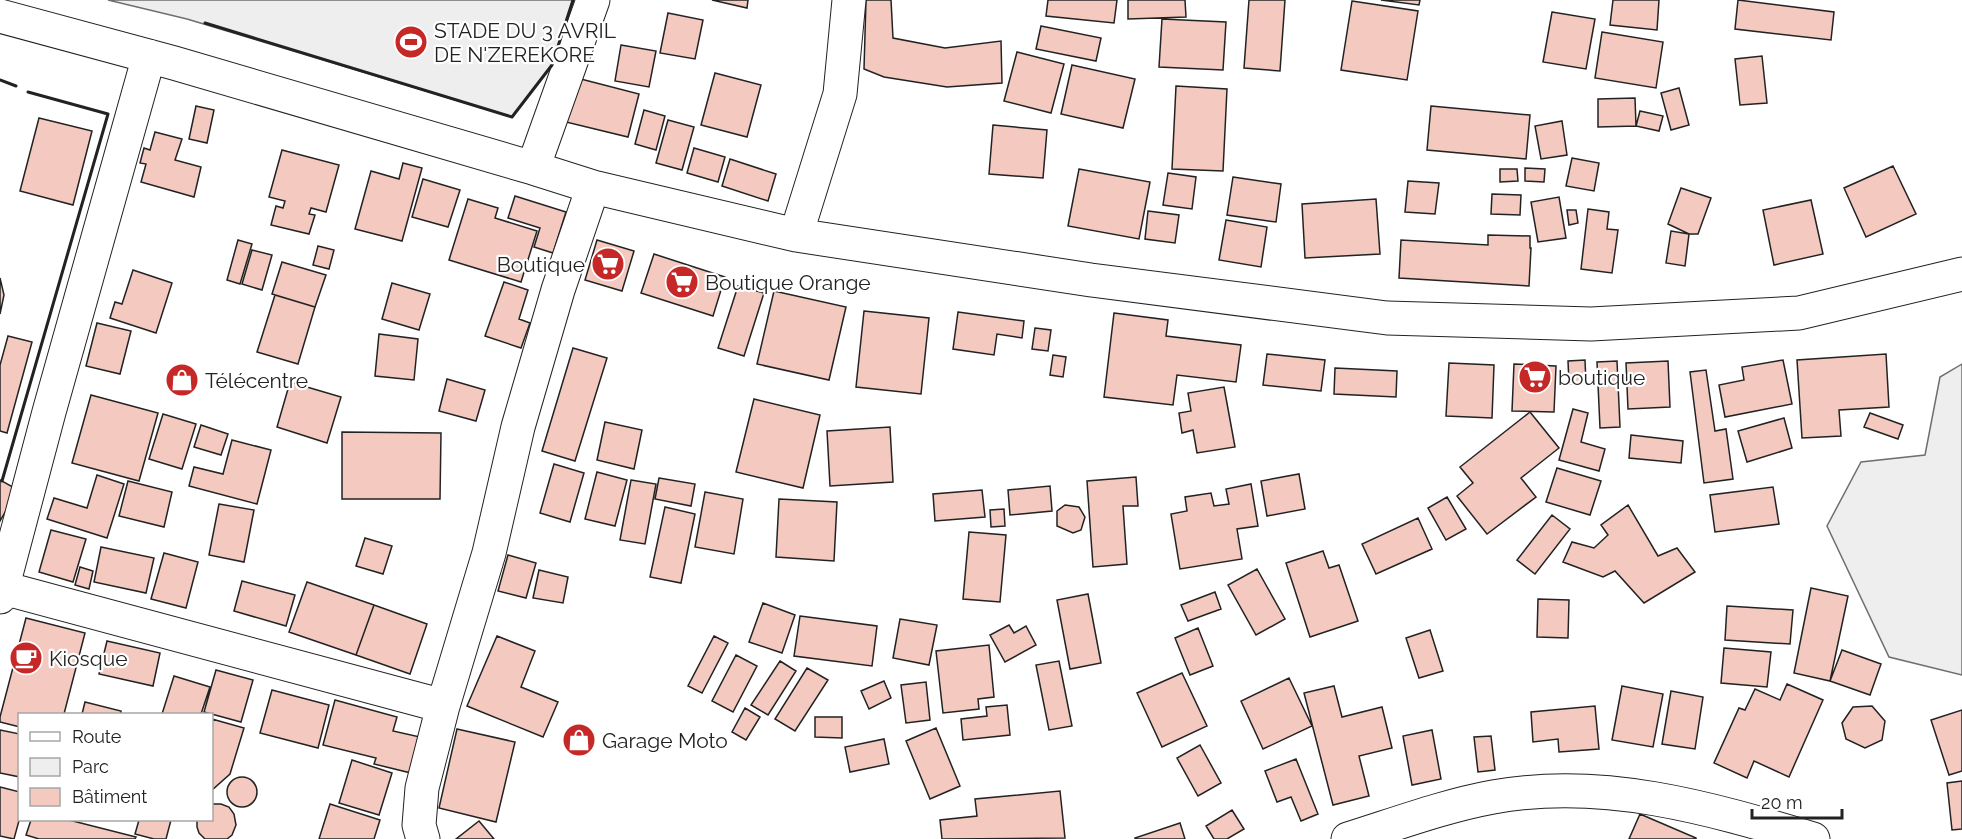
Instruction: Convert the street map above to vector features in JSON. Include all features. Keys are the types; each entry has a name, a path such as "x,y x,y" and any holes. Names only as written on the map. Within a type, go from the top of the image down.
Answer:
{"street":[{"path":"533,168 593,0"},
{"path":"796,235 840,94 849,0"},
{"path":"0,16 149,56 592,187 796,235 1091,280 1388,318 1591,324 1799,313 1962,274"},
{"path":"149,56 1,592 443,706"},
{"path":"423,839 419,825 422,788 443,706 489,553 521,416 558,290 592,187"},
{"path":"1348,839 1424,815 1494,797 1559,790 1628,793 1732,814 1813,839"}],"green space":[{"name":"STADE DU 3 AVRIL DE N'ZEREKORE","path":"108,0 573,0 552,65 512,117 187,19"},
{"path":"1962,364 1962,675 1889,657 1827,526 1861,462 1925,455 1940,377"}],"building":[{"path":"712,0 748,0 747,8"},
{"path":"866,0 891,0 893,38 945,48 1001,41 1002,83 947,87 884,77 864,69"},
{"path":"1048,0 1117,0 1114,23 1046,16"},
{"path":"1128,0 1185,0 1186,17 1128,19"},
{"path":"1249,0 1285,0 1280,71 1244,68"},
{"path":"1381,0 1420,0 1419,5"},
{"path":"1613,0 1659,0 1657,30 1610,25"},
{"path":"1738,0 1834,12 1831,40 1735,29"},
{"path":"1352,1 1418,11 1407,80 1341,70"},
{"path":"1552,12 1595,19 1586,69 1543,62"},
{"path":"668,13 703,20 695,59 660,53"},
{"path":"1162,19 1226,22 1223,70 1159,67"},
{"path":"1041,26 1101,38 1096,61 1036,49"},
{"path":"1602,32 1663,42 1656,88 1595,78"},
{"path":"621,45 656,51 649,87 615,81"},
{"path":"1017,52 1064,64 1051,113 1004,101"},
{"path":"1762,56 1767,103 1740,105 1735,59"},
{"path":"1072,65 1135,79 1123,128 1061,114"},
{"path":"715,73 761,85 747,137 701,125"},
{"path":"577,78 639,94 628,137 566,122"},
{"path":"1176,86 1227,89 1223,171 1172,169"},
{"path":"1679,88 1689,125 1671,130 1661,93"},
{"path":"1635,98 1636,126 1598,127 1598,99"},
{"path":"196,106 214,110 207,143 189,139"},
{"path":"1431,106 1530,115 1526,159 1427,150"},
{"path":"644,110 665,116 656,150 635,144"},
{"path":"1640,111 1663,116 1659,131 1636,126"},
{"path":"39,118 92,131 73,205 20,191"},
{"path":"668,120 694,127 682,170 656,163"},
{"path":"1562,121 1567,155 1541,159 1535,126"},
{"path":"993,125 1047,130 1043,178 989,174"},
{"path":"155,132 182,139 175,160 201,167 194,197 141,182 146,164 140,163 144,148 150,150"},
{"path":"694,148 725,157 718,182 687,173"},
{"path":"282,150 339,165 326,212 311,208 309,214 315,215 309,234 271,225 276,206 283,208 285,201 269,197"},
{"path":"1572,158 1599,163 1594,191 1566,186"},
{"path":"730,159 776,174 768,201 722,186"},
{"path":"403,163 422,168 402,241 355,229 371,171 399,179"},
{"path":"1893,166 1916,214 1866,237 1844,188"},
{"path":"1525,168 1545,169 1544,182 1525,181"},
{"path":"1079,169 1150,182 1139,239 1068,226"},
{"path":"1500,169 1517,169 1518,181 1500,182"},
{"path":"1168,173 1196,177 1192,209 1163,205"},
{"path":"1233,177 1281,184 1276,222 1227,215"},
{"path":"423,179 460,190 448,227 412,217"},
{"path":"1408,181 1439,183 1435,214 1405,212"},
{"path":"1681,188 1711,198 1698,234 1689,234 1668,224"},
{"path":"1492,194 1521,195 1520,215 1491,214"},
{"path":"515,196 566,212 553,253 534,247 540,228 508,218"},
{"path":"1559,197 1566,238 1538,242 1531,202"},
{"path":"468,199 498,208 495,218 537,231 521,282 449,260"},
{"path":"1376,199 1380,254 1305,258 1302,204"},
{"path":"1811,200 1823,254 1774,265 1763,210"},
{"path":"1588,209 1609,212 1607,229 1618,230 1612,273 1581,269"},
{"path":"1567,210 1576,210 1578,223 1569,225"},
{"path":"1148,211 1179,215 1175,243 1145,239"},
{"path":"1226,220 1267,227 1261,267 1219,260"},
{"path":"1671,231 1689,234 1685,266 1666,263"},
{"path":"1488,235 1530,236 1529,286 1399,278 1401,240 1488,245"},
{"path":"238,240 252,244 240,284 227,280"},
{"path":"597,240 634,251 622,291 585,280"},
{"path":"318,246 334,250 329,269 313,265"},
{"path":"252,250 272,255 262,290 242,284"},
{"path":"654,254 725,277 713,316 641,293"},
{"path":"282,262 326,275 315,307 272,294"},
{"path":"133,270 172,283 156,333 110,318 115,302 122,304"},
{"path":"0,278 4,295 0,314"},
{"path":"504,282 528,290 519,319 530,323 521,348 485,336"},
{"path":"392,283 430,294 419,330 382,319"},
{"path":"738,286 764,293 744,356 718,348"},
{"path":"774,291 846,307 829,380 757,364"},
{"path":"275,295 315,307 298,364 257,352"},
{"path":"864,311 929,318 921,394 856,387"},
{"path":"958,312 1024,321 1022,338 997,334 994,355 953,349"},
{"path":"1114,313 1168,320 1166,336 1241,345 1236,382 1177,375 1173,405 1104,397"},
{"path":"97,323 131,331 120,374 86,366"},
{"path":"1035,328 1051,330 1048,351 1032,349"},
{"path":"379,334 418,339 414,380 375,376"},
{"path":"8,336 32,342 7,433 0,431 0,365"},
{"path":"573,348 607,358 575,461 542,451"},
{"path":"1267,354 1325,360 1321,391 1263,385"},
{"path":"1886,354 1889,407 1839,410 1841,436 1802,438 1797,360"},
{"path":"1053,355 1066,357 1063,377 1050,375"},
{"path":"1585,360 1586,383 1569,384 1568,361"},
{"path":"1783,360 1792,404 1725,417 1719,385 1744,380 1742,367"},
{"path":"1617,361 1620,427 1600,428 1597,362"},
{"path":"1668,361 1670,407 1628,409 1626,363"},
{"path":"1449,363 1494,365 1492,418 1446,416"},
{"path":"1514,364 1556,366 1554,412 1512,411"},
{"path":"1335,368 1397,371 1396,397 1334,394"},
{"path":"1706,370 1715,431 1726,429 1733,479 1704,483 1690,372"},
{"path":"447,379 485,390 476,421 439,411"},
{"path":"290,382 341,397 327,443 277,427"},
{"path":"1224,387 1235,447 1197,453 1193,430 1182,433 1179,413 1191,411 1188,393"},
{"path":"91,395 158,413 139,481 72,463"},
{"path":"754,399 820,415 803,488 736,472"},
{"path":"1573,409 1588,413 1581,442 1605,449 1599,471 1559,460"},
{"path":"1530,412 1559,448 1521,478 1536,497 1487,534 1457,496 1473,483 1460,467"},
{"path":"1870,413 1903,425 1898,439 1864,427"},
{"path":"163,414 196,424 182,469 149,459"},
{"path":"1784,418 1792,448 1747,462 1738,431"},
{"path":"605,422 642,430 634,469 597,460"},
{"path":"201,425 228,434 221,455 194,447"},
{"path":"890,427 893,482 830,486 827,431"},
{"path":"342,432 441,433 440,499 342,499"},
{"path":"1631,435 1683,441 1681,463 1629,458"},
{"path":"232,440 271,450 257,504 189,486 194,467 223,474"},
{"path":"554,464 584,473 570,522 540,513"},
{"path":"1557,468 1601,481 1590,515 1546,502"},
{"path":"597,472 627,480 615,526 585,519"},
{"path":"1299,474 1305,509 1267,516 1261,481"},
{"path":"97,475 124,484 107,538 47,519 54,498 87,508"},
{"path":"1136,477 1138,506 1123,506 1127,564 1093,567 1087,481"},
{"path":"659,478 695,484 691,506 655,499"},
{"path":"0,480 18,490 0,521"},
{"path":"631,480 656,484 645,544 620,540"},
{"path":"128,481 172,492 164,527 119,516"},
{"path":"1251,484 1258,526 1237,529 1242,559 1180,569 1171,514 1187,511 1185,497 1211,493 1214,506 1229,504 1226,489"},
{"path":"1050,486 1052,511 1010,515 1008,490"},
{"path":"1773,487 1779,524 1715,532 1710,495"},
{"path":"982,490 985,517 935,521 933,494"},
{"path":"705,492 743,499 734,554 695,547"},
{"path":"1447,497 1466,529 1446,540 1428,508"},
{"path":"779,499 837,502 834,561 776,557"},
{"path":"219,504 254,510 244,562 209,555"},
{"path":"1065,505 1079,507 1085,517 1081,530 1073,533 1057,526 1057,511"},
{"path":"1628,505 1658,556 1677,548 1695,572 1644,603 1615,571 1603,577 1563,562 1572,542 1594,548 1608,535 1601,525"},
{"path":"665,507 695,514 681,583 650,577"},
{"path":"1004,509 1005,526 991,527 990,510"},
{"path":"1552,515 1570,529 1535,574 1517,560"},
{"path":"1418,518 1432,549 1376,574 1362,544"},
{"path":"51,530 86,539 73,582 39,572"},
{"path":"969,532 1006,535 1000,602 963,599"},
{"path":"365,538 392,546 383,574 356,566"},
{"path":"101,547 154,558 146,593 94,582"},
{"path":"1323,551 1329,568 1339,565 1358,621 1310,637 1286,563"},
{"path":"164,553 198,562 186,608 151,599"},
{"path":"508,555 536,563 526,598 498,591"},
{"path":"80,567 93,571 89,589 75,585"},
{"path":"1257,569 1285,619 1256,635 1228,585"},
{"path":"539,570 568,577 563,603 533,598"},
{"path":"242,581 295,595 286,626 234,611"},
{"path":"307,582 374,605 356,655 289,632"},
{"path":"1811,588 1848,596 1830,681 1794,673"},
{"path":"1215,592 1221,609 1188,621 1181,605"},
{"path":"1088,594 1101,663 1070,669 1057,600"},
{"path":"1538,599 1569,600 1568,638 1537,637"},
{"path":"763,603 795,615 782,653 749,642"},
{"path":"374,605 427,624 410,674 356,655"},
{"path":"1727,606 1793,610 1790,644 1725,640"},
{"path":"800,616 877,626 872,666 794,656"},
{"path":"26,618 85,633 64,713 18,713 18,726 0,722"},
{"path":"900,619 937,625 929,665 893,658"},
{"path":"1009,625 1014,633 1026,626 1036,645 1005,662 990,635"},
{"path":"1198,628 1213,666 1190,675 1175,638"},
{"path":"1430,630 1443,671 1419,678 1406,638"},
{"path":"497,636 535,651 521,687 558,702 543,737 467,706"},
{"path":"714,636 728,643 702,693 688,686"},
{"path":"107,641 160,653 153,686 99,674"},
{"path":"989,645 994,697 978,699 979,709 943,713 936,651"},
{"path":"1724,648 1771,652 1767,687 1721,683"},
{"path":"1842,650 1881,664 1870,695 1830,681"},
{"path":"736,655 757,666 733,712 712,701"},
{"path":"780,661 796,671 768,715 751,705"},
{"path":"1059,661 1072,726 1049,730 1036,665"},
{"path":"807,668 828,680 795,731 775,719"},
{"path":"216,670 253,680 241,722 204,712"},
{"path":"1182,673 1207,726 1162,747 1137,693"},
{"path":"174,676 210,687 201,713 162,713"},
{"path":"1289,678 1312,726 1263,749 1241,701"},
{"path":"884,681 891,698 869,709 861,691"},
{"path":"926,682 930,720 906,723 901,685"},
{"path":"1787,684 1823,700 1789,777 1754,761 1747,778 1714,763 1739,708 1745,710 1755,689 1780,700"},
{"path":"1334,686 1342,717 1382,707 1392,748 1359,756 1369,796 1333,805 1304,693"},
{"path":"1622,686 1663,694 1653,747 1612,740"},
{"path":"272,690 329,705 318,748 260,733"},
{"path":"1671,691 1703,697 1695,749 1662,744"},
{"path":"335,700 397,717 393,731 420,737 411,773 374,764 376,758 323,745"},
{"path":"85,702 121,711 121,713 82,713"},
{"path":"1007,705 1010,735 963,740 961,719 987,716 986,707"},
{"path":"1595,706 1599,749 1559,752 1558,739 1533,742 1531,712"},
{"path":"1872,706 1885,721 1882,740 1865,748 1846,739 1842,723 1853,707"},
{"path":"745,708 760,717 746,740 732,732"},
{"path":"1962,710 1962,771 1949,775 1931,720"},
{"path":"815,717 842,717 842,738 815,737"},
{"path":"213,719 244,728 230,774 213,789"},
{"path":"936,728 960,786 930,799 906,741"},
{"path":"457,729 515,742 496,822 439,808"},
{"path":"0,730 18,734 18,777 0,773"},
{"path":"1432,730 1441,779 1412,785 1403,736"},
{"path":"1491,736 1495,770 1478,772 1474,737"},
{"path":"884,739 889,764 850,772 845,747"},
{"path":"1200,745 1221,783 1198,796 1177,758"},
{"path":"1296,759 1318,814 1301,821 1291,797 1277,802 1265,771"},
{"path":"352,760 392,773 379,815 339,803"},
{"path":"242,777 253,781 257,792 253,803 242,807 231,803 227,792 231,781"},
{"path":"1962,781 1962,829 1952,830 1947,783"},
{"path":"0,787 18,792 19,821 14,839 0,836"},
{"path":"1060,791 1065,838 942,839 940,820 977,816 975,799"},
{"path":"213,804 229,807 234,814 236,825 232,835 227,839 205,839 197,827 197,821 213,821"},
{"path":"330,804 380,820 374,839 319,839"},
{"path":"1232,810 1244,829 1227,839 1214,839 1206,826"},
{"path":"1640,814 1696,838 1696,839 1629,839"},
{"path":"31,821 73,821 136,837 135,839 39,839 26,835"},
{"path":"139,821 171,821 166,839 154,839 135,834"},
{"path":"479,821 494,839 456,839"},
{"path":"1180,823 1185,839 1135,839 1135,838"}],"wall":[{"path":"205,23 512,117 552,65 573,0"},
{"path":"0,80 16,86"},
{"path":"2,481 108,114 28,92"}],"place":[{"name":"STADE DU 3 AVRIL DE N'ZEREKORE","path":"411,42"},
{"name":"Boutique","path":"608,264"},
{"name":"Boutique Orange","path":"682,282"},
{"name":"boutique","path":"1535,377"},
{"name":"Télécentre","path":"182,380"},
{"name":"Kiosque","path":"26,658"},
{"name":"Garage Moto","path":"579,740"}]}
